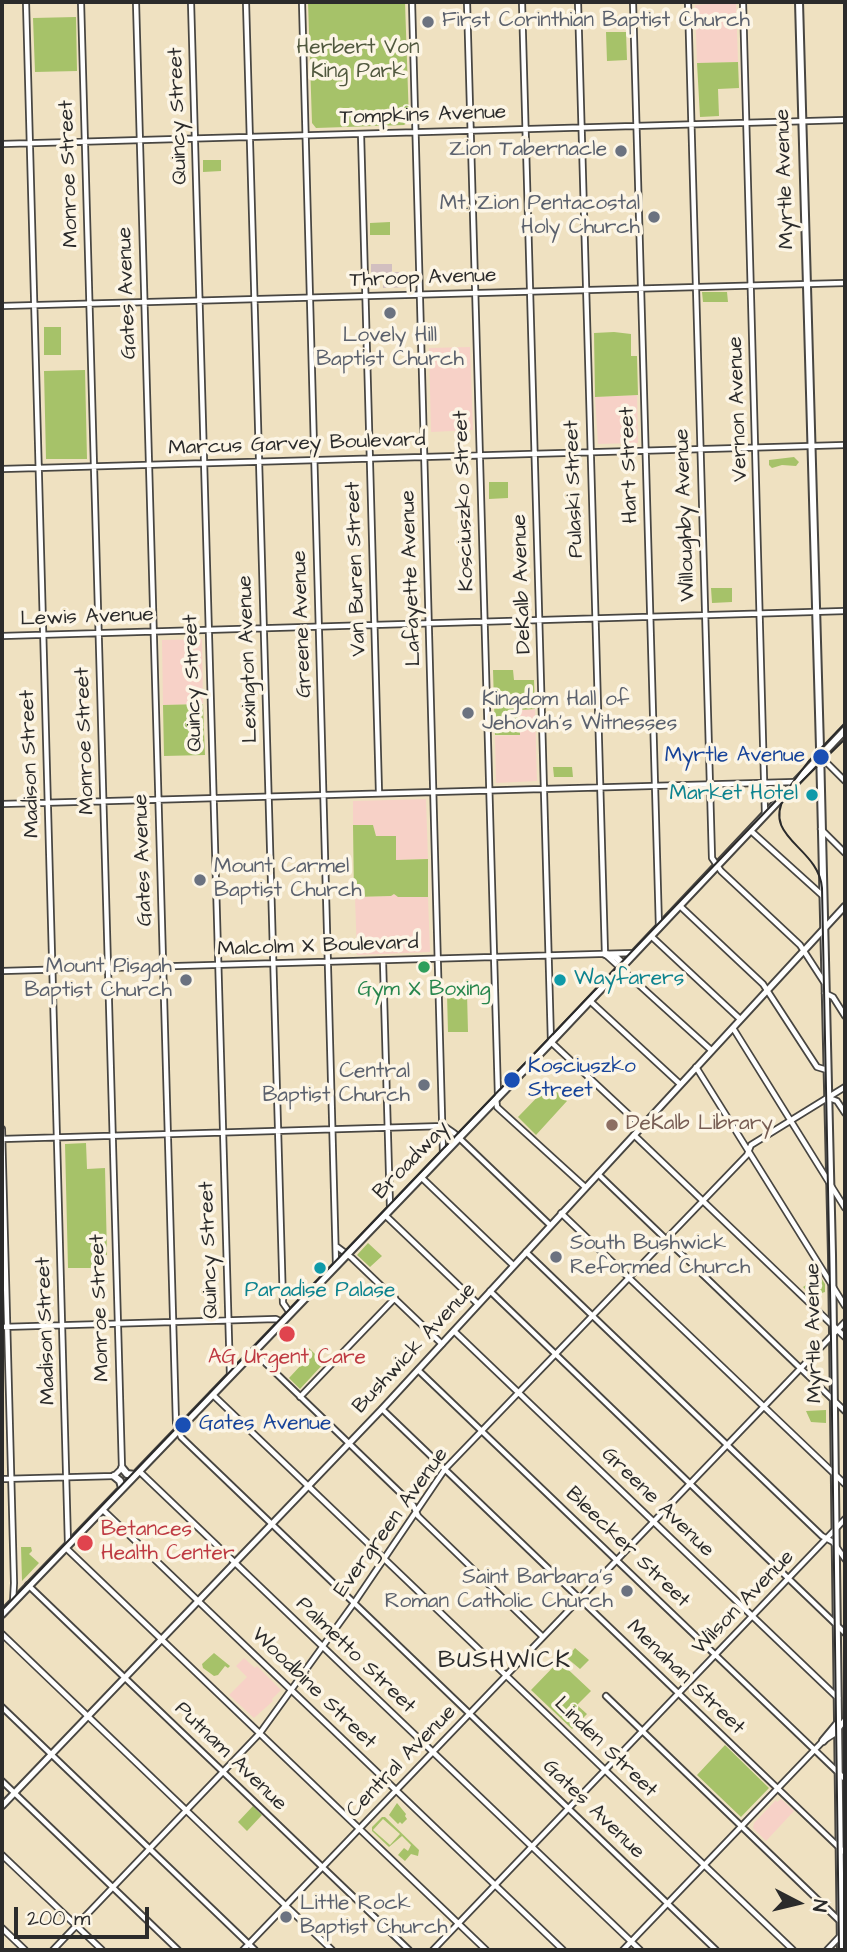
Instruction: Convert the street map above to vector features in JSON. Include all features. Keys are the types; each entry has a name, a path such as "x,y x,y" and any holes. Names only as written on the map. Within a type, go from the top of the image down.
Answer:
{"main road":[{"name":"Myrtle Avenue","path":"799,2 835,1330 835,1530 843,1850 841,1950"},
{"name":"Broadway","path":"2,1614 551,1042 845,730"},
{"name":"Bushwick Avenue","path":"2,1806 382,1409 845,906"},
{"path":"605,954 616,957 623,966"},
{"path":"122,1468 127,1474 137,1473"},
{"path":"114,1476 120,1481 122,1488"},
{"path":"823,1741 841,1724"}],"street":[{"name":"Madison Street","path":"26,2 66,1546"},
{"name":"Monroe Street","path":"81,2 122,1468"},
{"name":"Gates Avenue","path":"136,2 167,1134 178,1430 181,1437 716,1950"},
{"name":"Quincy Street","path":"191,2 230,1376"},
{"name":"Lexington Avenue","path":"246,2 283,1303 290,1313"},
{"name":"Greene Avenue","path":"302,2 336,1265"},
{"name":"Lafayette Avenue","path":"412,2 443,1154"},
{"name":"Kosciuszko Street","path":"467,2 497,1097"},
{"name":"DeKalb Avenue","path":"522,2 551,1042"},
{"name":"Pulaski Street","path":"578,2 605,954"},
{"name":"Hart Street","path":"633,2 659,928"},
{"name":"Willoughby Avenue","path":"688,2 709,784 712,858 718,866"},
{"name":"Vernon Avenue","path":"743,2 765,815"},
{"name":"Tompkins Avenue","path":"2,144 845,120"},
{"name":"Van Buren Street","path":"361,134 379,793"},
{"name":"Throop Avenue","path":"2,306 845,283"},
{"name":"Marcus Garvey Boulevard","path":"2,469 845,445"},
{"name":"Lewis Avenue","path":"2,636 845,611"},
{"path":"820,756 845,781"},
{"path":"2,804 796,782"},
{"path":"821,829 845,853"},
{"path":"751,831 823,897"},
{"path":"718,866 804,951 825,984"},
{"path":"680,905 767,989 817,1067 827,1070"},
{"path":"651,936 740,1019"},
{"name":"Malcolm X Boulevard","path":"2,971 635,953"},
{"path":"383,961 390,1192 387,1212 478,1304"},
{"path":"623,966 711,1050"},
{"path":"825,993 833,997 845,1016"},
{"path":"590,1000 680,1084"},
{"path":"733,1027 845,1208"},
{"path":"551,1042 641,1126"},
{"path":"696,1067 845,1306"},
{"path":"497,1083 506,1087"},
{"name":"Evergreen Avenue","path":"53,1950 260,1733 323,1647 445,1469 747,1155 751,1145 845,1087"},
{"path":"497,1097 497,1107 585,1187"},
{"path":"828,1098 838,1101 845,1113"},
{"path":"2,1139 444,1126 550,1225"},
{"path":"2,1129 4,1327 12,1479 13,1602"},
{"path":"633,1135 845,1337"},
{"path":"597,1174 845,1411"},
{"path":"421,1176 513,1265"},
{"path":"390,1192 399,1200"},
{"path":"561,1213 845,1484"},
{"path":"336,1246 442,1343"},
{"path":"526,1252 822,1536 828,1538 845,1559"},
{"path":"490,1291 845,1633"},
{"path":"300,1397 395,1298"},
{"path":"4,1327 276,1319 282,1322"},
{"name":"Central Avenue","path":"243,1950 845,1322"},
{"name":"Greene Avenue","path":"454,1331 838,1698"},
{"path":"253,1351 413,1505 418,1516 543,1637"},
{"path":"230,1363 241,1364"},
{"name":"Bleecker Street","path":"418,1370 845,1779"},
{"name":"Linden Street","path":"212,1394 793,1950"},
{"name":"Menahan Street","path":"382,1409 843,1850"},
{"path":"2,1479 114,1476 122,1468"},
{"name":"Palmetto Street","path":"137,1473 235,1562 640,1950"},
{"name":"Woodbine Street","path":"102,1509 563,1950"},
{"name":"Wilson Avenue","path":"433,1950 845,1519"},
{"path":"67,1526 77,1535"},
{"path":"66,1546 486,1950"},
{"name":"Putnam Avenue","path":"14,1583 26,1588 125,1678 409,1950"},
{"path":"2,1634 332,1950"},
{"path":"606,1696 843,1928 827,1950"},
{"path":"2,1707 255,1950"},
{"path":"623,1950 823,1741"},
{"path":"2,1781 178,1950"},
{"path":"2,1855 102,1950"},
{"path":"2,1928 25,1950"}],"shaded area":[{"path":"736,2 738,62 697,63 695,5"},
{"path":"371,264 392,264 392,272 413,272 413,287 383,288 383,279 371,279"},
{"path":"470,347 473,430 431,432 429,348"},
{"path":"637,395 638,443 598,444 595,397"},
{"path":"202,639 203,704 163,705 162,640"},
{"path":"535,709 537,781 496,783 495,736 519,735 519,710"},
{"path":"426,799 428,859 396,860 376,836 373,825 353,825 353,801"},
{"path":"394,894 398,897 428,897 430,952 357,955 355,897"},
{"path":"244,1658 255,1668 257,1666 281,1690 254,1718 229,1695 247,1677 236,1666"},
{"path":"781,1799 794,1811 766,1841 753,1828 754,1823 776,1800 777,1802"}],"green space":[{"name":"Herbert Von King Park","path":"308,2 405,2 409,121 404,125 316,128 312,123"},
{"path":"76,17 77,71 35,72 33,18"},
{"path":"606,32 626,32 627,60 607,61"},
{"path":"738,62 739,88 718,89 719,116 700,117 697,63"},
{"path":"203,160 221,160 221,171 203,172"},
{"path":"390,222 390,235 370,235 370,223"},
{"path":"702,292 727,292 728,302 703,302"},
{"path":"44,327 61,327 61,355 44,355"},
{"path":"594,333 631,334 631,356 637,356 638,395 595,397"},
{"path":"85,370 87,459 46,459 44,371"},
{"path":"794,457 799,462 796,466 782,465 772,468 769,465 769,460"},
{"path":"489,482 508,482 508,498 489,499"},
{"path":"711,588 732,588 732,602 712,603"},
{"path":"493,670 513,670 514,680 534,680 535,709 519,710 520,735 495,735"},
{"path":"203,704 205,755 164,756 163,705"},
{"path":"553,767 572,767 573,777 554,777"},
{"path":"353,825 373,825 376,836 396,836 396,860 428,859 428,897 398,897 394,894 354,897"},
{"path":"467,993 468,1032 448,1032 447,994"},
{"path":"549,1085 567,1101 536,1135 518,1117"},
{"path":"86,1143 87,1169 105,1168 107,1255 93,1256 93,1268 68,1268 65,1144"},
{"path":"368,1243 382,1256 370,1267 357,1255"},
{"path":"820,1276 825,1284 825,1292 812,1296 803,1287"},
{"path":"309,1348 324,1363 300,1389 289,1378 302,1364 299,1360"},
{"path":"826,1410 826,1423 811,1422 806,1411"},
{"path":"21,1547 31,1547 29,1554 39,1563 22,1581"},
{"path":"575,1648 589,1660 580,1669 567,1658"},
{"path":"214,1653 230,1666 225,1666 214,1676 203,1668 202,1664"},
{"path":"559,1661 591,1691 577,1705 587,1714 572,1729 531,1690"},
{"path":"725,1745 769,1788 741,1817 697,1775"},
{"path":"397,1803 406,1814 407,1819 402,1824 398,1824 389,1815"},
{"path":"253,1806 262,1815 247,1831 238,1822"},
{"path":"385,1817 419,1850 418,1856 411,1854 405,1861 398,1855 404,1848 408,1851 411,1845 402,1836 389,1847 372,1831 372,1827","holes":["383,1819 400,1834 390,1845 373,1830"]}],"railway":[{"path":"2,1610 790,786 808,762 845,723"},
{"path":"800,783 845,739"},
{"path":"785,796 780,810 780,822 785,833 812,862 819,874 822,888 839,1950"}],"place":[{"name":"First Corinthian Baptist Church","path":"428,22"},
{"name":"Zion Tabernacle","path":"621,151"},
{"name":"Mt. Zion Pentacostal Holy Church","path":"654,217"},
{"name":"Lovely Hill Baptist Church","path":"390,313"},
{"name":"Kingdom Hall of Jehovah's Witnesses","path":"468,713"},
{"name":"Myrtle Avenue","path":"821,757"},
{"name":"Market Hotel","path":"812,795"},
{"name":"Mount Carmel Baptist Church","path":"200,880"},
{"name":"Gym X Boxing","path":"424,967"},
{"name":"Mount Pisgah Baptist Church","path":"186,980"},
{"name":"Wayfarers","path":"560,980"},
{"name":"Kosciuszko Street","path":"512,1080"},
{"name":"Central Baptist Church","path":"424,1085"},
{"name":"DeKalb Library","path":"612,1125"},
{"name":"South Bushwick Reformed Church","path":"556,1257"},
{"name":"Paradise Palase","path":"320,1268"},
{"name":"AG Urgent Care","path":"287,1334"},
{"name":"Gates Avenue","path":"183,1425"},
{"name":"Betances Health Center","path":"85,1543"},
{"name":"Saint Barbara's Roman Catholic Church","path":"627,1591"},
{"name":"Little Rock Baptist Church","path":"286,1917"}],"district":[{"name":"BUSHWICK","path":"505,1662"}]}
